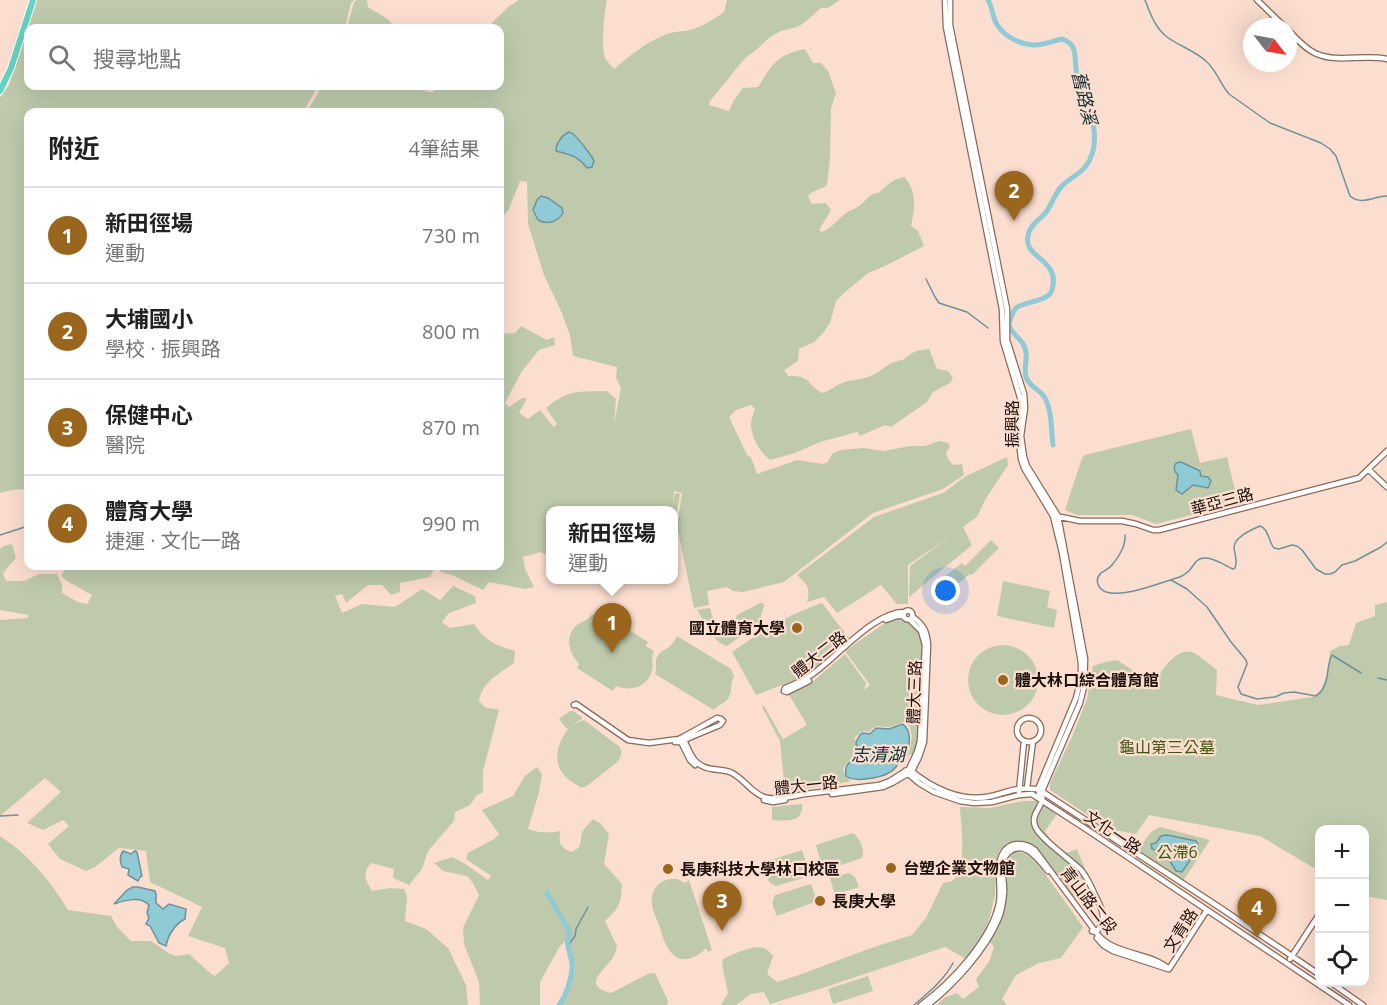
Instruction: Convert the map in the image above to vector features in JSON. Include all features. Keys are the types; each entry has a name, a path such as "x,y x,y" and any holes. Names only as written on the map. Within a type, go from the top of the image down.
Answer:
{"main road":[{"path":"0,83 31,0"},
{"path":"0,91 10,68 31,0"}],"street":[{"name":"振興路","path":"945,0 946,27 984,205"},
{"name":"振興路","path":"950,0 950,25 1002,311 1003,341 1021,401 1018,442 1024,462 1055,516 1079,648 1081,678 1077,699 1040,790"},
{"path":"1257,0 1276,18"},
{"path":"1297,38 1316,54 1387,59"},
{"path":"1387,451 1369,470 1387,487"},
{"name":"華亞三路","path":"1055,516 1080,521 1122,520 1153,530 1359,478 1369,470"},
{"path":"911,611 911,618 906,620 904,614 911,611"},
{"name":"體大二路","path":"892,614 904,614 881,623 859,638 814,677 784,692 785,688 815,673 867,628 892,614"},
{"name":"體大三路","path":"908,771 919,757 924,742 928,645 925,629 921,623 911,618"},
{"path":"682,739 649,745 626,742 575,708 574,705 576,704 628,740 649,742 682,739 717,718 723,721 720,725 682,739"},
{"path":"1030,718 1037,721 1041,727 1041,734 1033,741 1024,741 1018,735 1018,727 1023,720 1030,718"},
{"name":"體大一路","path":"682,739 690,760 698,768 738,778 752,794 773,802 883,787 908,771"},
{"path":"1019,795 1024,741"},
{"path":"1027,788 1033,741"},
{"path":"908,771 934,792 960,801 992,802 1032,794 1041,800"},
{"path":"908,771 944,791 961,796 990,797 1019,789 1040,790 1041,800 1035,814 1035,827 1086,877 1103,912 1101,926 1094,931"},
{"name":"文化一路","path":"1040,790 1315,972"},
{"name":"文化一路","path":"1041,800 1349,1005"},
{"name":"青山路二段","path":"921,1005 956,975 989,929 999,903 999,860 1004,851 1011,846 1026,844 1035,850 1103,945 1113,951 1168,969"},
{"name":"青山路二段","path":"928,1005 958,978 998,920 1004,892 1003,862 1009,851 1025,849 1033,854 1094,931"},
{"name":"文青路","path":"1168,969 1212,903"},
{"path":"1287,963 1315,921"},
{"path":"1337,987 1363,1005"}],"green space":[{"path":"36,0 354,0 351,3 346,24 28,24"},
{"path":"367,0 368,7 392,24 348,24 354,2"},
{"path":"519,0 607,0 603,46 606,59 614,69 655,39 669,33 694,29 712,20 724,12 727,0 840,0 828,8 821,8 797,27 781,31 770,37 745,58 709,105 729,111 743,88 758,87 777,61 788,54 805,49 813,63 821,63 828,71 836,93 831,108 827,185 808,196 812,204 826,203 831,210 819,230 822,232 826,230 870,196 905,177 912,189 914,201 911,226 918,231 924,246 868,273 844,293 836,301 830,323 823,333 814,342 799,349 798,361 784,370 788,376 801,377 823,393 842,383 873,375 914,352 929,349 937,369 948,371 953,378 950,383 933,392 927,402 891,427 885,425 860,436 857,432 820,442 795,453 770,460 760,449 753,435 751,423 755,409 751,405 736,410 729,417 747,455 751,457 757,474 797,460 823,464 828,462 832,454 841,450 864,448 884,451 910,446 925,446 939,441 948,443 950,447 946,452 948,459 953,465 962,464 964,475 943,489 873,513 784,582 743,592 733,591 727,587 707,591 709,605 694,608 678,531 682,493 674,491 673,502 675,493 680,494 678,506 546,506 546,555 541,552 523,557 525,569 534,587 525,589 489,582 483,590 441,572 439,570 504,570 504,334 515,333 521,326 547,340 554,337 555,345 539,350 522,371 505,403 509,407 522,398 527,398 519,413 528,419 540,410 554,427 557,424 546,408 561,397 588,391 607,391 616,399 614,424 621,388 616,378 617,367 573,356 570,335 544,275 528,224 527,182 520,181 508,211 504,215 504,108 309,108 320,90 425,90 432,92 435,90 504,90 504,24 491,24 508,7"},
{"path":"24,38 24,90 316,90 305,108 24,108 24,489 0,493 0,97 9,85"},
{"path":"1191,429 1200,463 1227,457 1238,503 1156,524 1132,515 1077,515 1065,510 1085,455"},
{"path":"1007,457 1008,465 985,500 977,517 963,527 972,545 909,597 910,566 948,538 908,565 908,604 897,604 881,585 837,613 824,597 807,602 809,593 807,586 797,575 874,517 943,493 966,476"},
{"path":"991,540 999,548 972,575 970,574 941,597 933,586 962,563 965,566"},
{"path":"12,544 16,558 3,573 6,581 24,581 39,574 57,574 62,585 62,593 87,604 92,595 61,576 65,570 434,570 430,577 400,583 400,592 391,595 382,585 368,585 346,603 342,594 335,596 342,613 362,604 395,607 422,589 440,600 453,586 475,596 476,603 449,613 442,622 450,628 474,624 492,642 515,651 514,663 487,684 479,701 485,707 499,710 483,771 483,792 477,795 470,805 455,812 454,821 428,851 422,869 409,885 393,878 394,869 371,863 365,874 372,891 390,888 404,889 407,896 405,921 426,929 448,948 466,985 468,1005 0,1005 0,836 38,869 68,910 111,916 117,927 131,941 151,941 176,956 189,954 215,976 229,963 225,948 188,936 202,907 150,882 146,851 119,848 95,867 86,871 60,859 48,844 69,826 63,820 43,830 27,823 61,792 45,778 0,816 0,620 28,618 28,615 0,610 0,549"},
{"path":"1003,581 1050,591 1047,607 1057,610 1054,628 997,616"},
{"name":"龜山第三公墓","path":"1387,602 1387,900 1369,897 1369,825 1315,825 1315,869 1260,836 1149,815 1136,834 1109,829 1050,790 1050,783 1087,699 1093,666 1117,660 1132,670 1135,678 1145,680 1151,676 1157,678 1172,659 1183,652 1188,652 1194,653 1217,670 1216,695 1258,705 1312,697 1321,690 1327,675 1330,651 1349,645 1356,623 1375,616 1375,605"},
{"path":"760,603 764,606 759,624 727,646 713,636 697,610 710,608 714,622 720,625 733,624 737,615"},
{"path":"822,603 848,637 805,676 756,695 732,652 775,624"},
{"path":"592,614 601,619 604,614 648,642 646,646 654,651 652,668 647,681 633,688 616,686 613,691 577,668 579,664 569,644 570,634 577,625"},
{"path":"898,618 916,627 921,634 922,641 918,728 914,754 909,755 912,737 910,727 904,722 888,727 876,726 855,738 856,754 843,770 850,779 849,782 785,792 780,741 762,707 764,706 783,739 807,725 788,693 810,684 845,654 866,683 864,690 870,685 845,651 882,625"},
{"path":"677,636 731,669 734,677 729,697 714,710 655,674 657,657 672,644"},
{"name":"體大林口綜合體育館","path":"1003,645 1016,648 1028,655 1035,667 1038,680 1035,693 1028,705 1016,712 1003,715 990,712 978,705 971,693 968,680 971,667 978,655 990,648"},
{"path":"570,711 583,718 574,724 584,720 620,747 621,752 616,763 587,786 581,788 562,773 557,760 559,745 571,726 567,729 559,719"},
{"path":"537,767 542,774 528,829 544,832 561,831 559,838 561,844 571,852 580,846 583,831 593,819 600,823 609,834 604,864 622,884 622,891 619,905 605,921 617,946 613,957 597,978 598,987 611,993 648,974 655,973 668,1001 667,1005 562,1005 575,966 568,939 560,946 540,982 540,1005 480,1005 479,982 464,944 463,928 479,895 467,876 443,871 434,863 452,857 488,880 491,876 466,859 468,853 499,834 482,810 513,796 525,776"},
{"path":"1036,799 1057,814 1045,831 1061,855 1077,849 1087,874 1077,886 1075,900 1036,848 1024,841 1014,841 1000,850 996,863 995,895 989,920 984,934 966,959 945,947 770,1004 764,992 751,994 736,1005 721,1005 728,993 722,965 723,959 738,952 756,947 767,949 773,956 767,974 777,982 912,935 926,918 943,883 952,881 960,868 962,847 960,807 990,808"},
{"path":"802,804 802,810 797,818 772,820 772,807"},
{"name":"公滯6","path":"1160,827 1210,840 1183,881 1141,854 1139,849 1146,839 1153,830"},
{"path":"853,833 861,844 862,858 823,871 816,845"},
{"path":"802,850 810,876 776,886 769,882 764,866 768,861"},
{"path":"1018,852 1030,856 1038,864 1083,927 1061,958 1039,963 1016,975 1002,999 1007,1005 937,1005 944,998 957,993 963,999 979,987 976,979 989,962 994,947 990,942 1004,906 1006,861 1010,855"},
{"path":"849,873 855,877 859,887 835,895 830,878"},
{"path":"671,879 685,883 689,880 712,950 708,952 706,948 698,955 683,959 674,956 668,948 652,900 656,887"},
{"path":"811,884 817,901 777,916 772,903 775,895"},
{"path":"868,976 873,991 833,1004 828,989"}],"water":[{"path":"569,132 591,156 594,161 592,167 587,168 576,158 556,151 560,140"},
{"path":"541,196 562,208 563,213 558,219 549,222 538,220 533,210"},
{"path":"1181,462 1200,471 1201,476 1208,477 1211,481 1208,488 1193,485 1182,494 1176,490 1178,475 1174,467 1176,463"},
{"name":"志清湖","path":"902,724 909,734 907,756 899,759 892,771 879,777 864,779 846,776 846,767 859,753 856,742 860,735 870,734 876,728 889,729"},
{"path":"1167,835 1196,841 1198,845 1182,872 1176,871 1170,861 1152,849 1151,844 1156,843 1161,836"},
{"path":"123,851 131,854 137,852 142,876 138,881 128,875 129,869 122,867 120,859"},
{"path":"133,887 155,891 156,903 163,909 169,904 186,909 185,919 172,930 166,946 159,943 150,926 146,924 149,918 147,913 149,905 141,900 128,900 114,904"}],"waterway":[{"name":"舊路溪","path":"988,0 998,26 1014,40 1035,45 1062,39 1071,45 1074,49 1077,74 1089,108 1094,132 1092,155 1086,166 1061,187 1047,211 1029,232 1028,244 1031,250 1051,271 1052,290 1046,297 1016,308 1009,325 1025,348 1027,380 1043,395 1047,403 1053,445"},
{"path":"1145,0 1159,29 1207,62 1229,94 1270,123 1321,143 1330,149 1336,156 1350,196 1359,200 1387,196"},
{"path":"926,279 939,303 967,312 988,328"},
{"path":"1125,535 1123,547 1117,558 1110,568 1101,573 1098,578 1099,587 1103,591 1123,593 1180,577 1203,558 1233,569 1236,563 1234,548 1237,540 1260,526 1265,530 1274,548 1297,546 1316,569 1325,574 1335,572 1342,565 1355,561 1387,542"},
{"path":"0,535 24,527"},
{"path":"1171,580 1187,589 1207,607 1246,660 1247,664 1238,687 1241,694 1257,699 1294,692 1316,696 1326,682 1332,655 1361,673"},
{"path":"1378,678 1387,680"},
{"path":"0,816 18,815"},
{"path":"547,893 570,932 568,945 572,964 571,974 559,1005"},
{"path":"567,947 575,936 576,929 588,907"},
{"path":"914,1005 941,980 953,963"}],"place":[{"name":"大埔國小","path":"1014,221"},
{"name":"國立體育大學","path":"797,628"},
{"name":"新田徑場","path":"612,653"},
{"name":"體大林口綜合體育館","path":"1003,680"},
{"name":"台塑企業文物館","path":"891,868"},
{"name":"長庚科技大學林口校區","path":"668,869"},
{"name":"長庚大學","path":"820,901"},
{"name":"保健中心","path":"722,931"},
{"name":"體育大學","path":"1257,938"}]}
